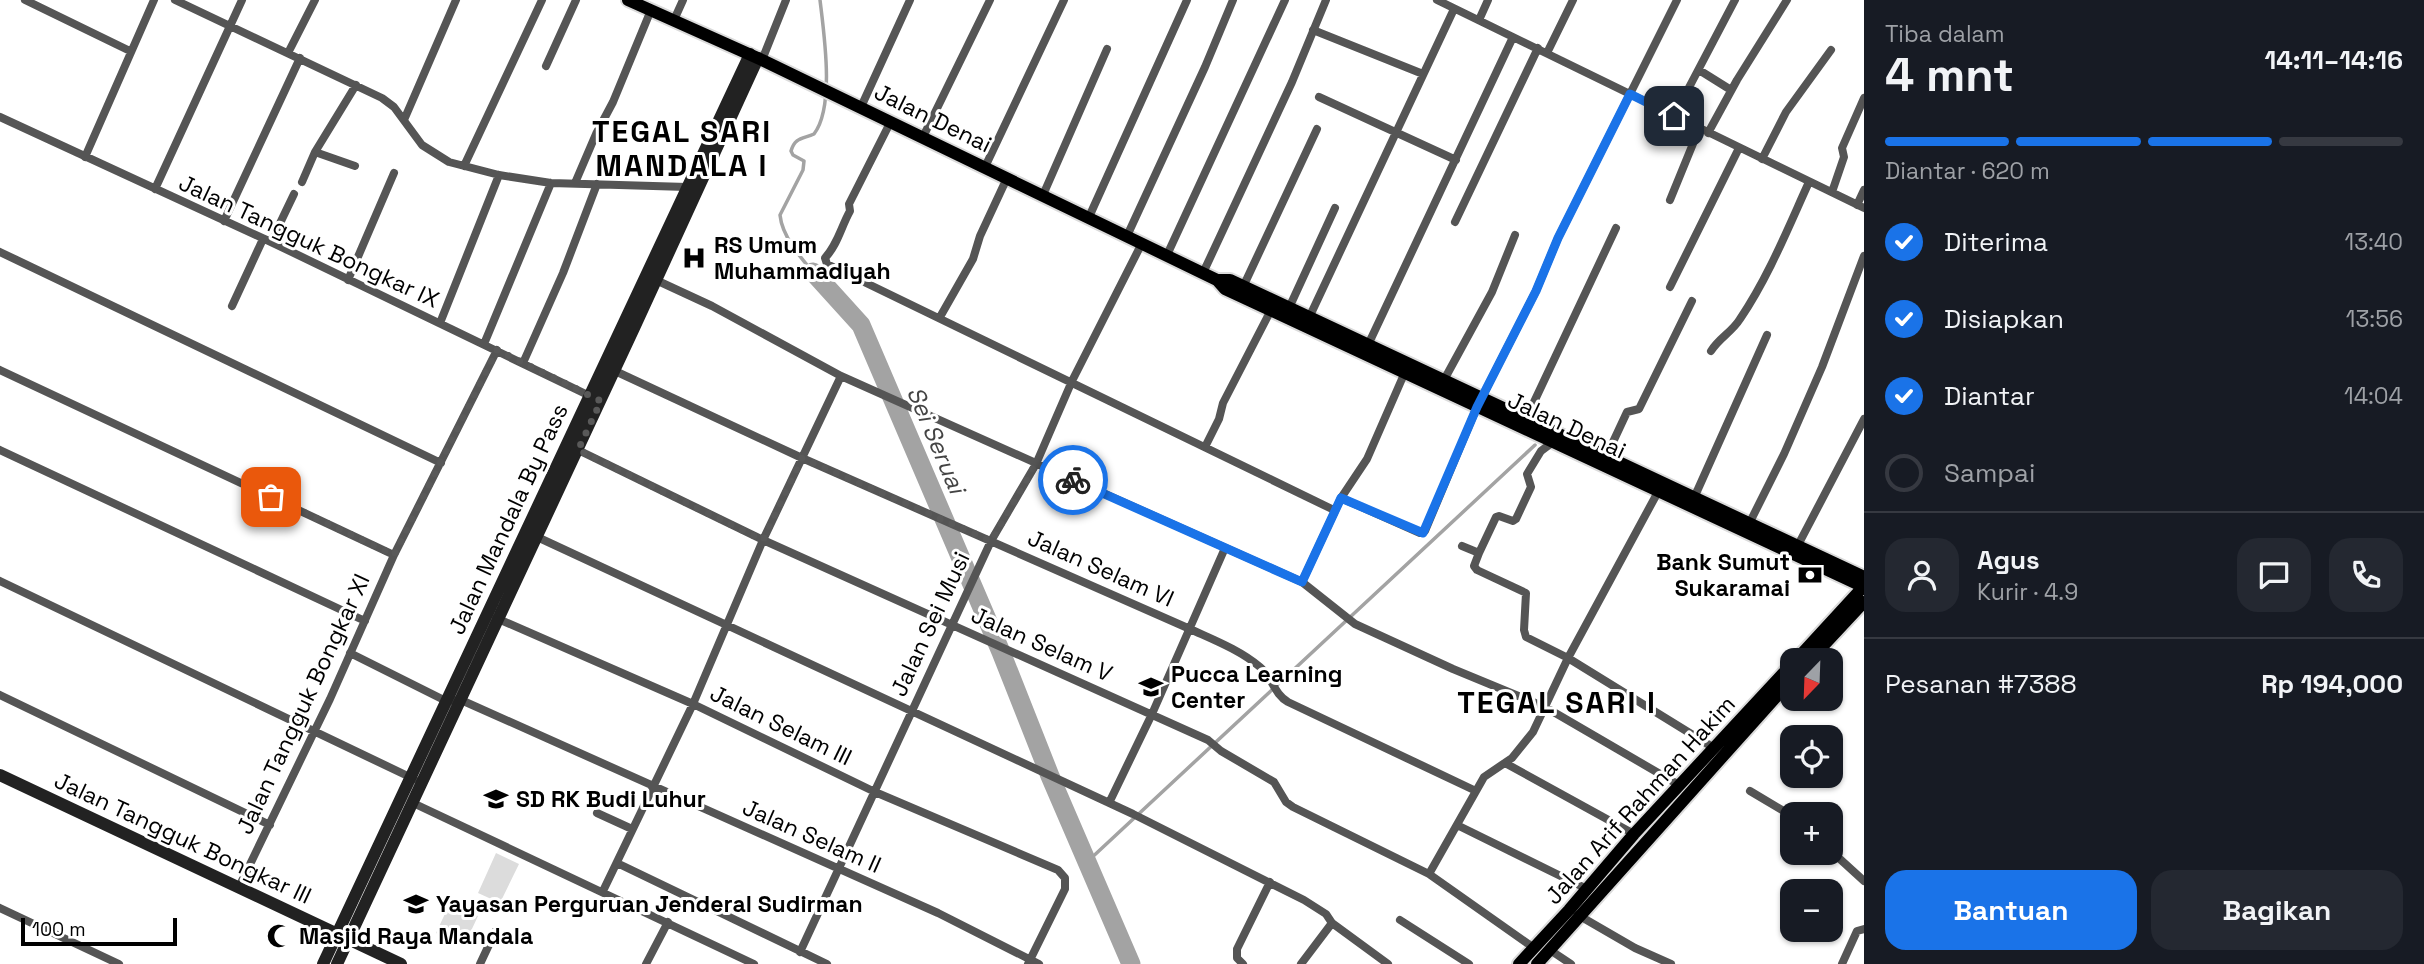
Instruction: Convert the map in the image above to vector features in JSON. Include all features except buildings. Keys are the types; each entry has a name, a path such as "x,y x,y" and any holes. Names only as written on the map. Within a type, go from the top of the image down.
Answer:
{"main road":[{"name":"Jalan Denai","path":"628,0 757,57 891,121 1217,280 1225,289 1271,310 1368,345 1444,380 1480,403 1526,419 1555,438 1606,457 1660,487 1694,498 1747,528"},
{"name":"Jalan Denai","path":"1217,280 1227,279 1289,308 1307,322 1405,372 1480,403 1796,550 1864,577"},
{"name":"Jalan Denai","path":"1796,550 1864,586"},
{"name":"Jalan Arif Rahman Hakim","path":"1807,648 1864,586"},
{"path":"1821,648 1864,602"},
{"name":"Jalan Arif Rahman Hakim","path":"1537,964 1574,913 1587,890 1634,834 1780,677"},
{"name":"Jalan Arif Rahman Hakim","path":"1519,964 1574,913 1780,691"}],"street":[{"path":"25,0 130,51"},
{"path":"85,157 154,0"},
{"path":"175,0 389,102 422,145 449,162 499,175 551,183 687,187"},
{"path":"155,189 242,0"},
{"path":"288,53 315,0"},
{"path":"404,120 456,0"},
{"path":"464,166 542,0"},
{"path":"546,66 576,0"},
{"path":"674,20 682,0"},
{"path":"757,57 786,0"},
{"path":"861,107 910,0"},
{"path":"923,137 990,0"},
{"path":"985,167 1063,0"},
{"path":"1088,217 1187,0"},
{"path":"1127,236 1233,0"},
{"path":"1167,255 1285,0"},
{"path":"1203,273 1293,82 1326,0"},
{"path":"1479,20 1488,0"},
{"path":"1547,53 1573,0"},
{"path":"1341,498 1423,533 1480,403 1536,291 1558,238 1677,0"},
{"path":"1674,116 1735,0"},
{"path":"1670,200 1704,131 1787,0"},
{"path":"1442,1 1860,206 1864,190"},
{"path":"1307,322 1454,9"},
{"path":"575,183 613,102 650,10"},
{"path":"1313,30 1423,74"},
{"path":"1368,345 1513,37"},
{"path":"1043,195 1107,48"},
{"path":"1455,222 1538,48"},
{"path":"1762,159 1786,113 1832,50"},
{"name":"Jalan Mandala By Pass","path":"323,964 342,938 413,803 416,780 446,701 532,535 595,399 687,187 757,57"},
{"name":"Jalan Mandala By Pass","path":"532,535 578,450 595,399 615,372 658,281 757,57"},
{"path":"224,221 300,58"},
{"path":"1699,70 1731,90"},
{"path":"302,182 314,152 356,85"},
{"path":"1319,97 1456,160"},
{"path":"1832,192 1844,157 1842,148 1864,99"},
{"name":"Jalan Tangguk Bongkar IX","path":"0,117 497,350 595,399"},
{"path":"891,121 849,204 850,211 843,231 824,260 845,274 940,317 1334,510"},
{"path":"1243,287 1317,129"},
{"path":"1670,287 1739,148"},
{"path":"314,152 355,166"},
{"path":"348,280 394,173"},
{"path":"440,323 499,175"},
{"path":"940,317 973,259 980,236 1007,178"},
{"path":"1711,351 1718,339 1740,321 1763,281 1809,182"},
{"path":"484,344 551,183"},
{"path":"523,363 563,273 597,184"},
{"path":"232,306 294,194"},
{"path":"1289,308 1335,208"},
{"path":"1526,419 1616,228"},
{"path":"1444,380 1492,292 1515,235"},
{"name":"Jalan Sei Musi","path":"800,952 991,541 1036,464 1072,381 1142,243"},
{"path":"0,252 441,463"},
{"path":"1747,528 1784,454 1822,367 1864,256"},
{"path":"658,281 712,306 841,376 1302,582 1355,624 1545,707 1679,785"},
{"path":"1606,457 1627,412 1639,409 1692,301"},
{"path":"1205,447 1219,419 1223,404 1271,310"},
{"path":"1694,498 1767,335"},
{"name":"Jalan Tangguk Bongkar XI","path":"239,887 315,731 394,555 497,350"},
{"path":"0,370 394,555"},
{"name":"Jalan Selam VI","path":"615,372 1240,653 1264,670 1279,695 1288,702 1476,790"},
{"path":"1302,582 1334,510 1367,458 1405,372"},
{"path":"603,891 693,704 763,540 841,376"},
{"path":"1796,550 1864,419"},
{"path":"1555,438 1541,451 1527,474 1531,487 1516,519 1513,521 1496,517 1474,566 1477,570 1526,593 1526,637 1568,658 1714,748"},
{"path":"0,450 365,621"},
{"name":"Jalan Selam V","path":"578,450 763,540 1212,743 1274,782 1286,802 1293,807 1429,874 1534,948"},
{"path":"1429,874 1484,777 1519,752 1533,732 1568,658 1660,487"},
{"path":"532,535 1133,814 1270,882 1326,914 1332,923 1388,964"},
{"path":"1462,546 1479,553"},
{"path":"1109,803 1152,714 1225,548"},
{"path":"0,581 416,780"},
{"name":"Jalan Mandala By Pass","path":"337,964 342,938 416,780 461,700 492,616"},
{"name":"Jalan Selam III","path":"492,616 693,704 875,792 1058,870 1065,878 1065,889 1029,962"},
{"path":"350,653 446,701 461,700"},
{"path":"0,695 270,825"},
{"name":"Jalan Selam II","path":"461,700 938,913 1029,962 1039,964"},
{"path":"1505,764 1634,834"},
{"name":"Jalan Tangguk Bongkar III","path":"0,775 401,964"},
{"path":"1751,790 1780,808"},
{"path":"413,803 754,964"},
{"path":"597,813 632,829"},
{"path":"1457,825 1587,890"},
{"path":"1843,862 1864,881"},
{"path":"617,863 827,964"},
{"path":"1243,964 1237,958 1237,949 1270,882"},
{"path":"0,908 120,964"},
{"path":"1574,913 1635,948 1671,964"},
{"path":"1400,920 1469,964"},
{"path":"646,964 668,922"},
{"path":"1301,964 1332,923"},
{"path":"1842,964 1857,931 1864,929"},
{"path":"480,964 495,932"},
{"path":"1549,950 1571,964"},
{"path":"730,964 736,955"}],"shaded area":[{"path":"496,853 519,864 500,903 478,893"},
{"path":"450,903 478,916 464,946 436,933"}],"waterway":[{"name":"Sei Seruai","path":"813,272 788,238 780,215 803,170 804,161 793,155 793,146 800,139 814,134 824,106 826,70 820,0"},
{"name":"Sei Seruai","path":"813,272 861,325 1131,964"},
{"path":"1087,862 1535,445"}],"way so far":[{"path":"271,497 394,555 497,350 601,401 578,450 763,540 802,458 991,541 1036,464 1073,480"}],"place":[{"name":"RS Umum Muhammadiyah","path":"694,258"},
{"name":"Bank Sumut Sukaramai","path":"1810,575"},
{"name":"Pucca Learning Center","path":"1151,687"},
{"name":"SD RK Budi Luhur","path":"496,799"},
{"name":"Yayasan Perguruan Jenderal Sudirman","path":"416,904"},
{"name":"Masjid Raya Mandala","path":"279,936"}],"district":[{"name":"TEGAL SARI MANDALA I","path":"682,149"},
{"name":"TEGAL SARI I","path":"1557,703"}],"route":[{"path":"1073,480 1302,582 1341,498 1423,533 1477,407 1630,94 1674,116"}]}
